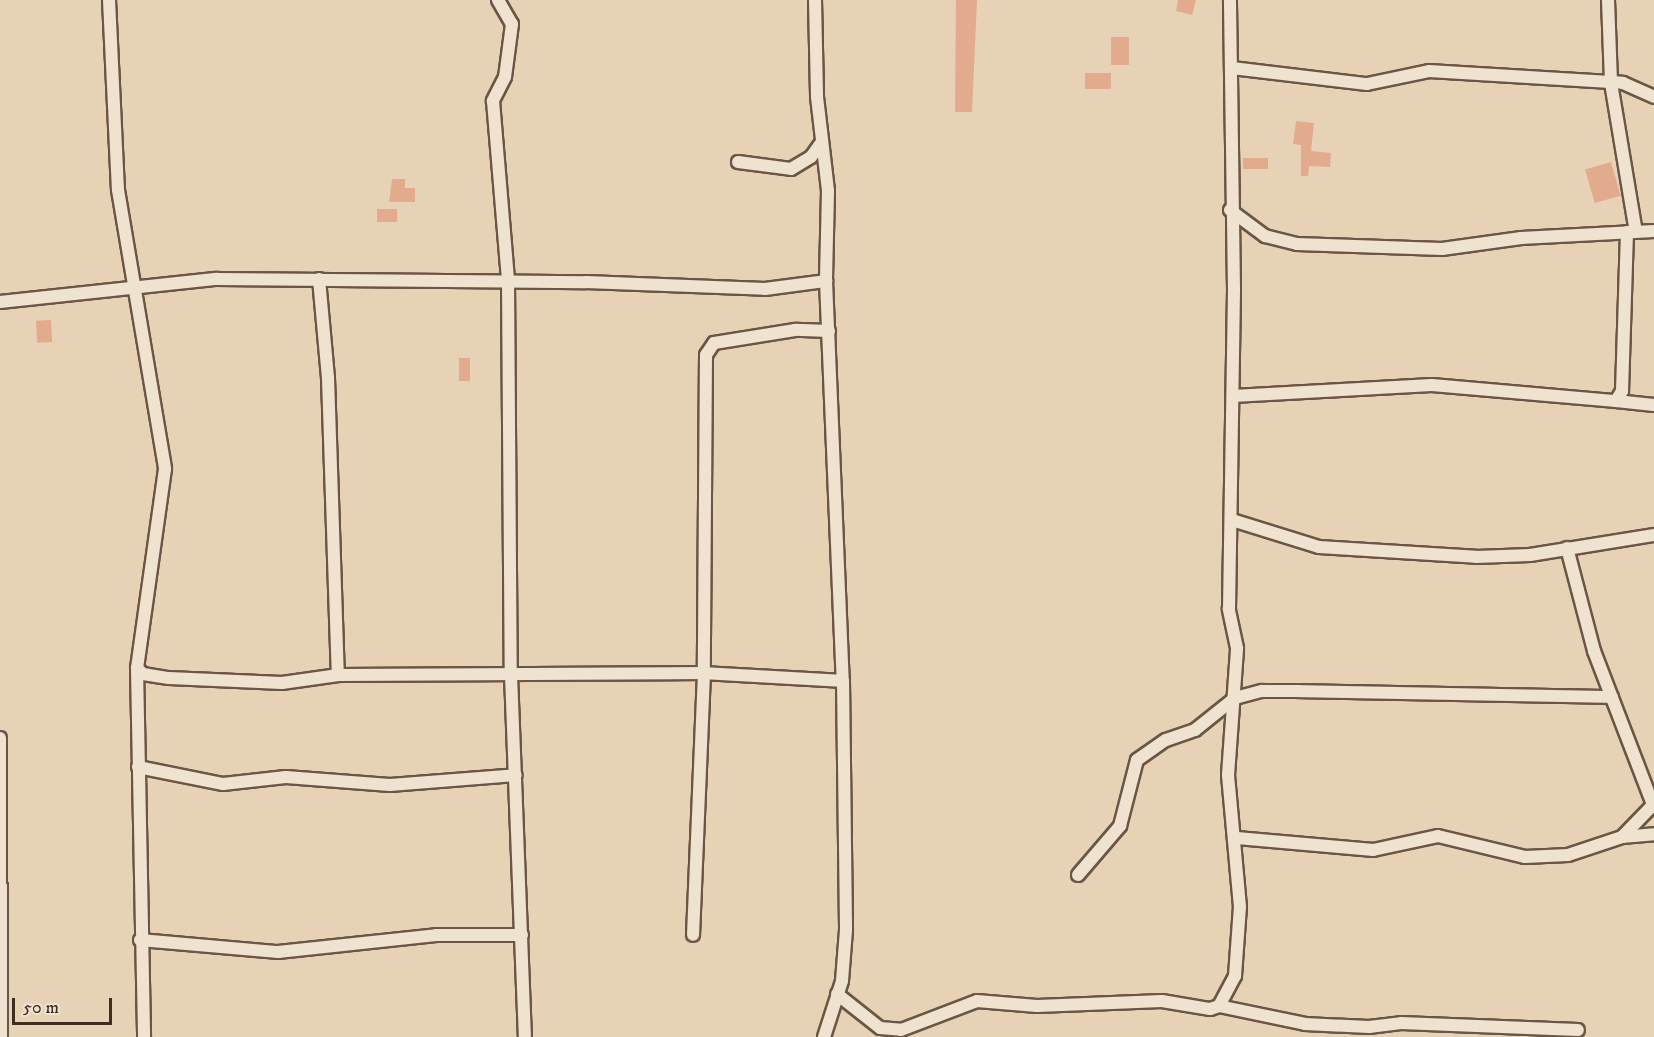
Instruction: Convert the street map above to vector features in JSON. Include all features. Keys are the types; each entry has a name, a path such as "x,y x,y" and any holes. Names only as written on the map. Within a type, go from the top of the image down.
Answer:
{"street":[{"path":"110,0 118,190 165,469 137,668 140,940 144,1037"},
{"path":"498,0 512,24 505,77 493,101 508,281 511,675 525,1037"},
{"path":"815,0 822,142 828,191 826,282 843,681 846,930 837,994 824,1037"},
{"path":"1219,1006 1235,976 1240,907 1237,838 1228,775 1238,648 1229,609 1233,396 1230,0"},
{"path":"1608,0 1611,83 1631,232 1622,391 1616,400"},
{"path":"1232,68 1367,84 1429,71 1611,83 1654,97"},
{"path":"738,162 791,169 800,167 822,142"},
{"path":"1230,210 1265,236 1297,244 1451,248 1521,238 1654,231"},
{"path":"0,302 217,279 508,281 765,289 826,282"},
{"path":"319,279 328,378 338,675"},
{"path":"693,935 704,673 706,355 714,343 795,330 829,331"},
{"path":"1233,396 1432,385 1654,405"},
{"path":"1232,520 1319,547 1476,557 1567,548 1654,534"},
{"path":"1567,548 1594,651 1654,806 1622,837"},
{"path":"137,668 143,674 169,678 282,683 338,675 704,673 843,681"},
{"path":"1078,875 1120,826 1137,760 1166,740 1195,730 1235,698 1262,691 1612,697"},
{"path":"0,738 1,1037"},
{"path":"138,767 223,784 286,777 390,785 516,775"},
{"path":"1237,838 1281,838 1373,850 1438,837 1525,857 1568,855 1622,837 1654,834"},
{"path":"140,940 278,952 435,935 522,935"},
{"path":"837,994 887,1030 902,1030 977,1001 1219,1006 1305,1024 1370,1032 1401,1023 1555,1033 1578,1030"}],"building":[{"path":"956,0 977,0 972,112 955,112"},
{"path":"1178,0 1196,0 1192,15 1176,11"},
{"path":"1111,37 1129,37 1129,65 1111,65"},
{"path":"1085,73 1111,73 1111,89 1085,89"},
{"path":"1296,121 1314,123 1311,151 1331,153 1330,167 1309,166 1308,176 1301,176 1301,145 1293,144"},
{"path":"1243,158 1268,158 1268,169 1243,169"},
{"path":"1611,162 1621,196 1595,203 1585,169"},
{"path":"392,179 405,179 405,188 415,188 415,202 389,202"},
{"path":"377,209 397,209 397,222 377,222"},
{"path":"51,320 52,342 37,343 36,321"},
{"path":"459,358 470,358 470,381 459,381"}]}
